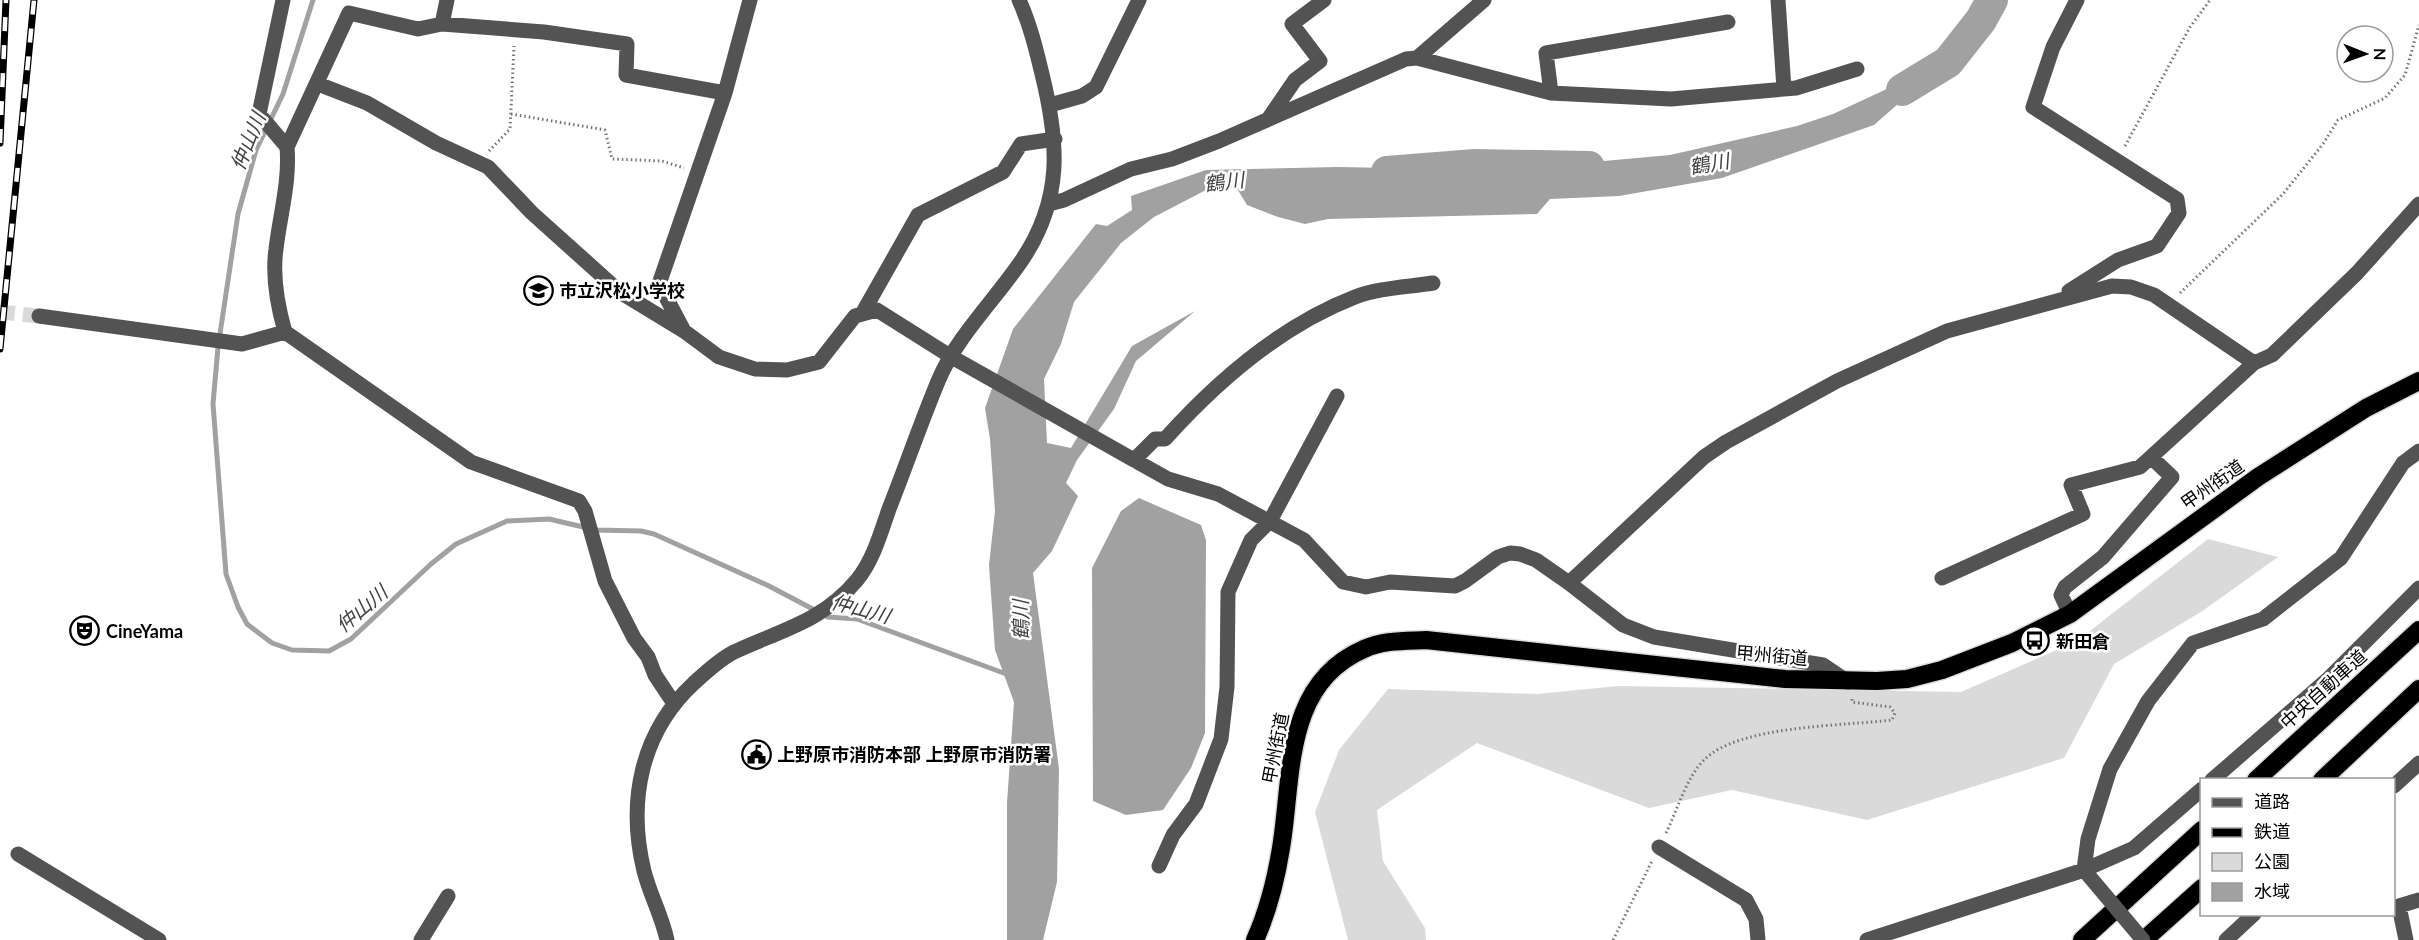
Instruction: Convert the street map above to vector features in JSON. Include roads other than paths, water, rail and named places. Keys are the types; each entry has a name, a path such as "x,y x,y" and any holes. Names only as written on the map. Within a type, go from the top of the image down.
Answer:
{"highway":[{"name":"甲州街道","path":"1255,940 1274,886 1292,760 1304,708 1318,686 1332,671 1362,650 1379,644 1426,640 1785,679 1849,682 1907,679 1942,670 2012,643 2070,614 2258,477 2366,408 2419,381"},
{"name":"中央自動車道","path":"2258,778 2419,630"},
{"path":"2324,778 2419,689"},
{"path":"2082,940 2200,832"},
{"path":"2143,940 2200,890"}],"street":[{"path":"283,0 259,114 287,147"},
{"path":"442,24 447,0"},
{"path":"684,331 659,284 725,93 750,0"},
{"path":"667,940 644,869 638,812 640,777 650,745 673,702 704,674 732,654 802,625 827,609 849,589 870,559 950,356 1024,258 1040,230 1049,204 1056,162 1055,139 1050,105 1035,45 1019,0"},
{"path":"1050,105 1082,96 1095,87 1139,0"},
{"path":"1269,118 1295,80 1320,61 1292,24 1324,0"},
{"path":"1417,58 1484,0"},
{"path":"1778,0 1784,89"},
{"path":"2051,302 2118,260 2157,246 2179,213 2177,199 2033,107 2053,47 2077,0"},
{"path":"673,702 655,675 648,657 634,638 605,581 591,540 585,511 579,501 471,462 285,332 275,288 275,251 288,162 287,147 349,13 418,28 442,24 515,29 627,44 626,75 725,93"},
{"path":"1551,93 1546,52 1728,22"},
{"path":"1049,204 1064,201 1131,169 1172,159 1219,141 1406,59 1417,58 1551,93 1671,99 1784,89 1857,69"},
{"path":"318,84 367,103 436,143 488,167 532,213 620,292 684,331 719,357 755,369 787,370 819,362 855,316 877,310 950,356 972,366 1168,479 1218,494 1304,540 1342,582 1353,586 1390,582 1455,585 1465,581 1498,557 1510,553 1520,554 1536,560 1635,632 1823,666 1849,682"},
{"path":"862,314 918,215 1003,171 1021,144 1055,139"},
{"path":"1942,578 2083,514 2072,485 2140,467 2152,458 2254,363 2272,355 2357,273 2419,204"},
{"path":"1134,460 1155,438 1165,439 1203,397 1247,363 1255,352 1310,318 1357,296 1432,283"},
{"path":"1569,583 1704,457 1726,442 1837,381 1947,331 2112,286 2131,287 2154,295 2169,304 2254,363"},
{"path":"39,316 242,344 285,332"},
{"path":"1159,866 1173,835 1196,804 1221,740 1227,687 1228,592 1251,540 1270,521 1337,396"},
{"path":"2143,940 2084,870 2088,839 2110,769 2148,701 2193,643 2263,619 2341,558 2403,463 2419,452"},
{"path":"2070,614 2061,595 2065,587 2103,557 2172,477 2152,458"},
{"path":"2214,778 2327,680 2419,588"},
{"path":"2395,785 2419,763"},
{"path":"1868,940 2084,870 2133,848 2200,791"},
{"path":"1659,847 1746,900 1756,919 1758,940"},
{"path":"18,854 159,940"},
{"path":"421,940 448,896"},
{"path":"2406,940 2400,906 2419,900"},
{"path":"2226,940 2253,916"}],"water":[{"path":"1947,61 1874,125 1722,178 1619,196 1550,199 1537,214 1328,219 1305,224 1247,205 1236,187 1206,190 1154,217 1121,243 1074,302 1061,344 1044,379 1047,443 1071,448 1132,346 1195,311 1136,361 1114,409 1077,460 1066,483 1078,496 1052,551 1033,573 1059,769 1057,882 1043,940 1007,940 1007,803 1014,702 995,650 989,565 995,511 990,439 985,408 1013,329 1096,224 1107,226 1132,210 1131,196 1206,170 1337,167 1505,170 1670,155 1797,126 1833,114"},
{"path":"1139,498 1201,525 1206,540 1205,733 1191,768 1163,810 1126,815 1093,801 1092,568 1121,511"}],"waterway":[{"name":"仲山川","path":"313,0 283,94 256,150 238,214 218,347 213,404 226,574 247,624 272,643 292,650 329,651 351,639 431,564 456,544 507,521 549,519 596,530 641,531 654,534 767,585 828,617 857,619 1009,675"},
{"name":"鶴川","path":"1902,90 1948,62 1981,20 1992,0"},
{"name":"鶴川","path":"1387,172 1475,165 1589,167"}],"tunnel":[{"path":"0,312 39,316"}],"railway":[{"path":"0,143 6,0"},
{"path":"0,349 34,0"}],"place":[{"name":"市立沢松小学校","path":"538,290"},
{"name":"CineYama","path":"85,631"},
{"name":"新田倉","path":"2035,641"},
{"name":"上野原市消防本部 上野原市消防署","path":"756,754"}]}
